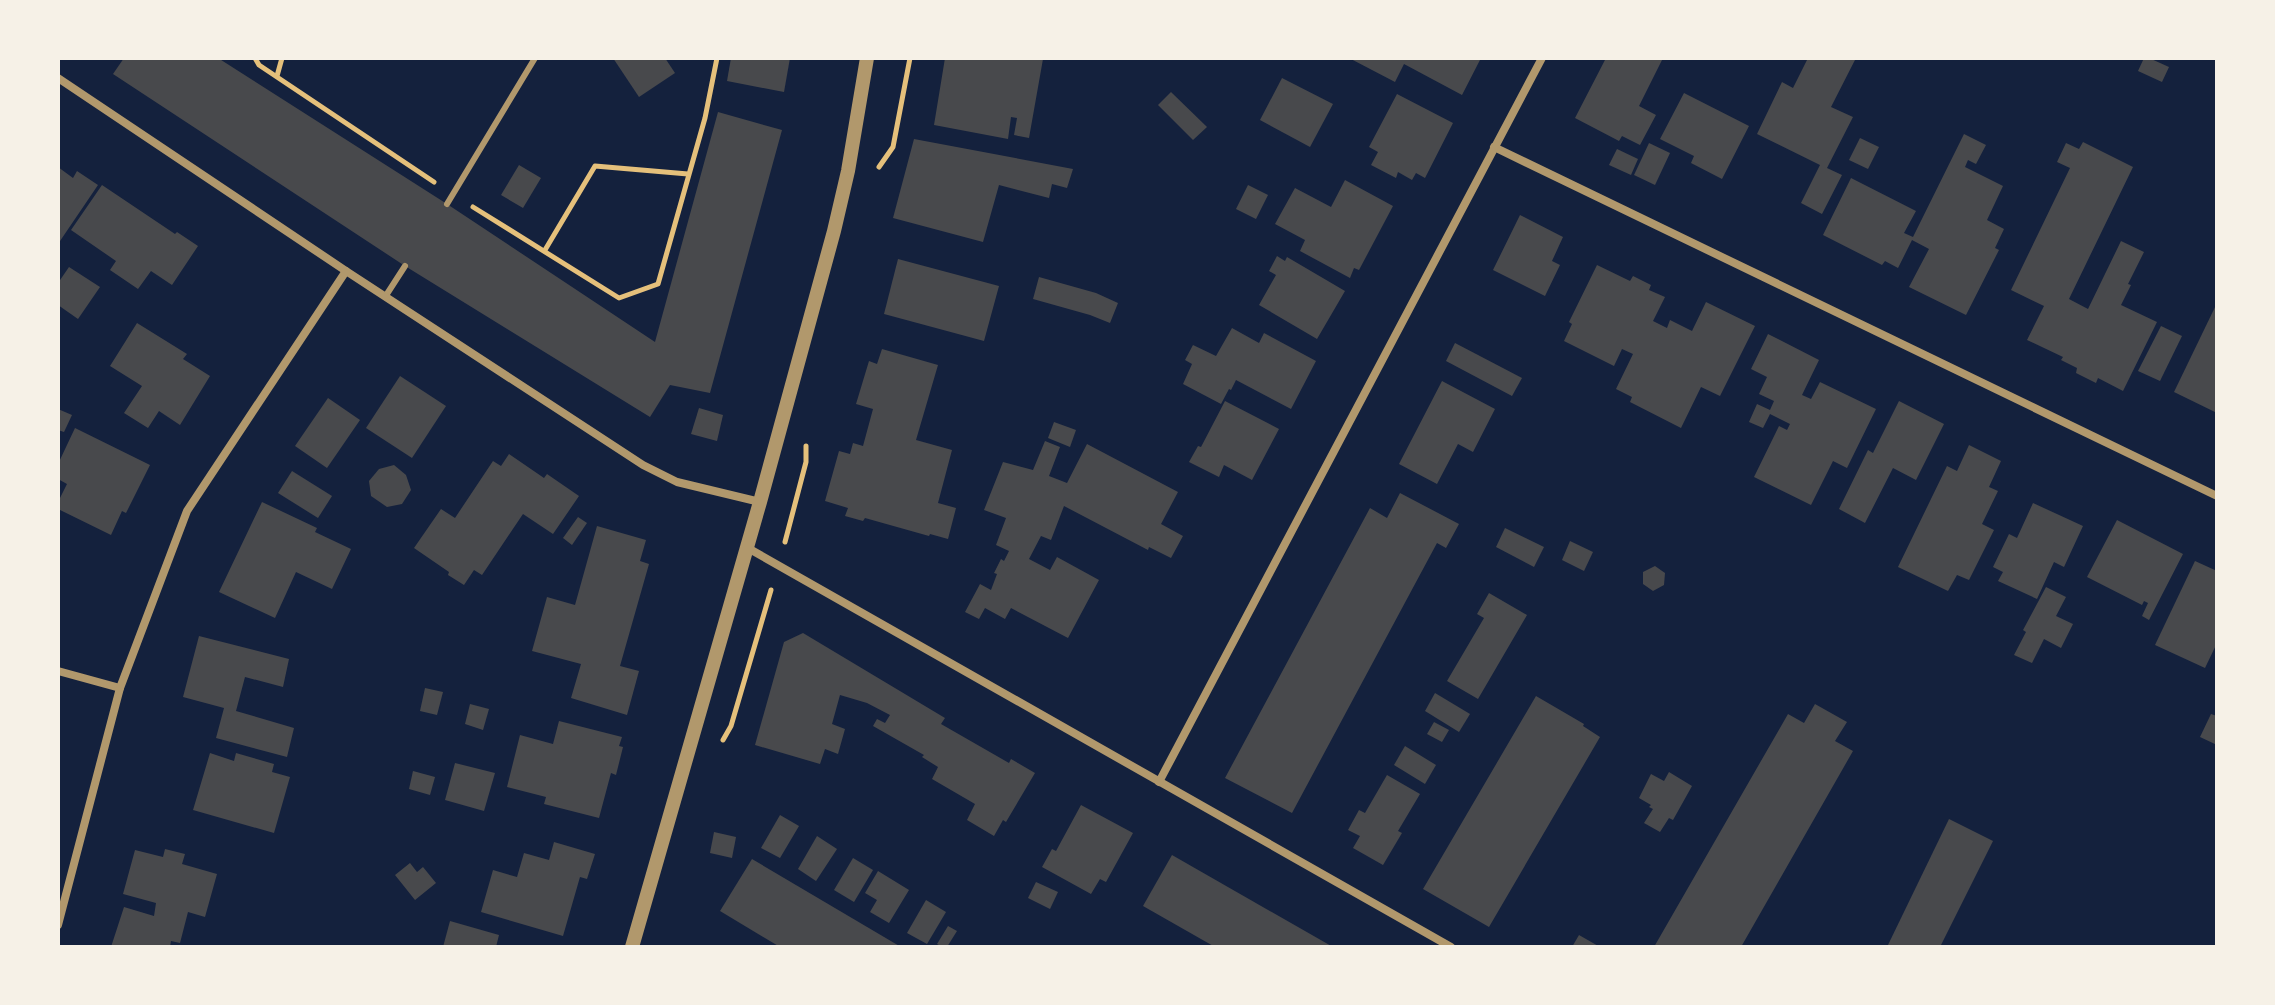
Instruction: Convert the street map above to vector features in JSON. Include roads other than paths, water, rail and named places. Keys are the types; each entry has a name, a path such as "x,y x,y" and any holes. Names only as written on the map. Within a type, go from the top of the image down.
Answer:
{"street":[{"path":"632,947 834,231 848,171 867,58"},
{"path":"1159,782 1542,58"},
{"path":"58,78 643,465 677,482 760,502"},
{"path":"1494,147 2217,496"},
{"path":"58,925 120,688 187,511 346,271"},
{"path":"746,547 1451,947"},
{"path":"58,671 120,688"}],"lane":[{"path":"447,204 535,58"},
{"path":"385,297 405,266"}]}
